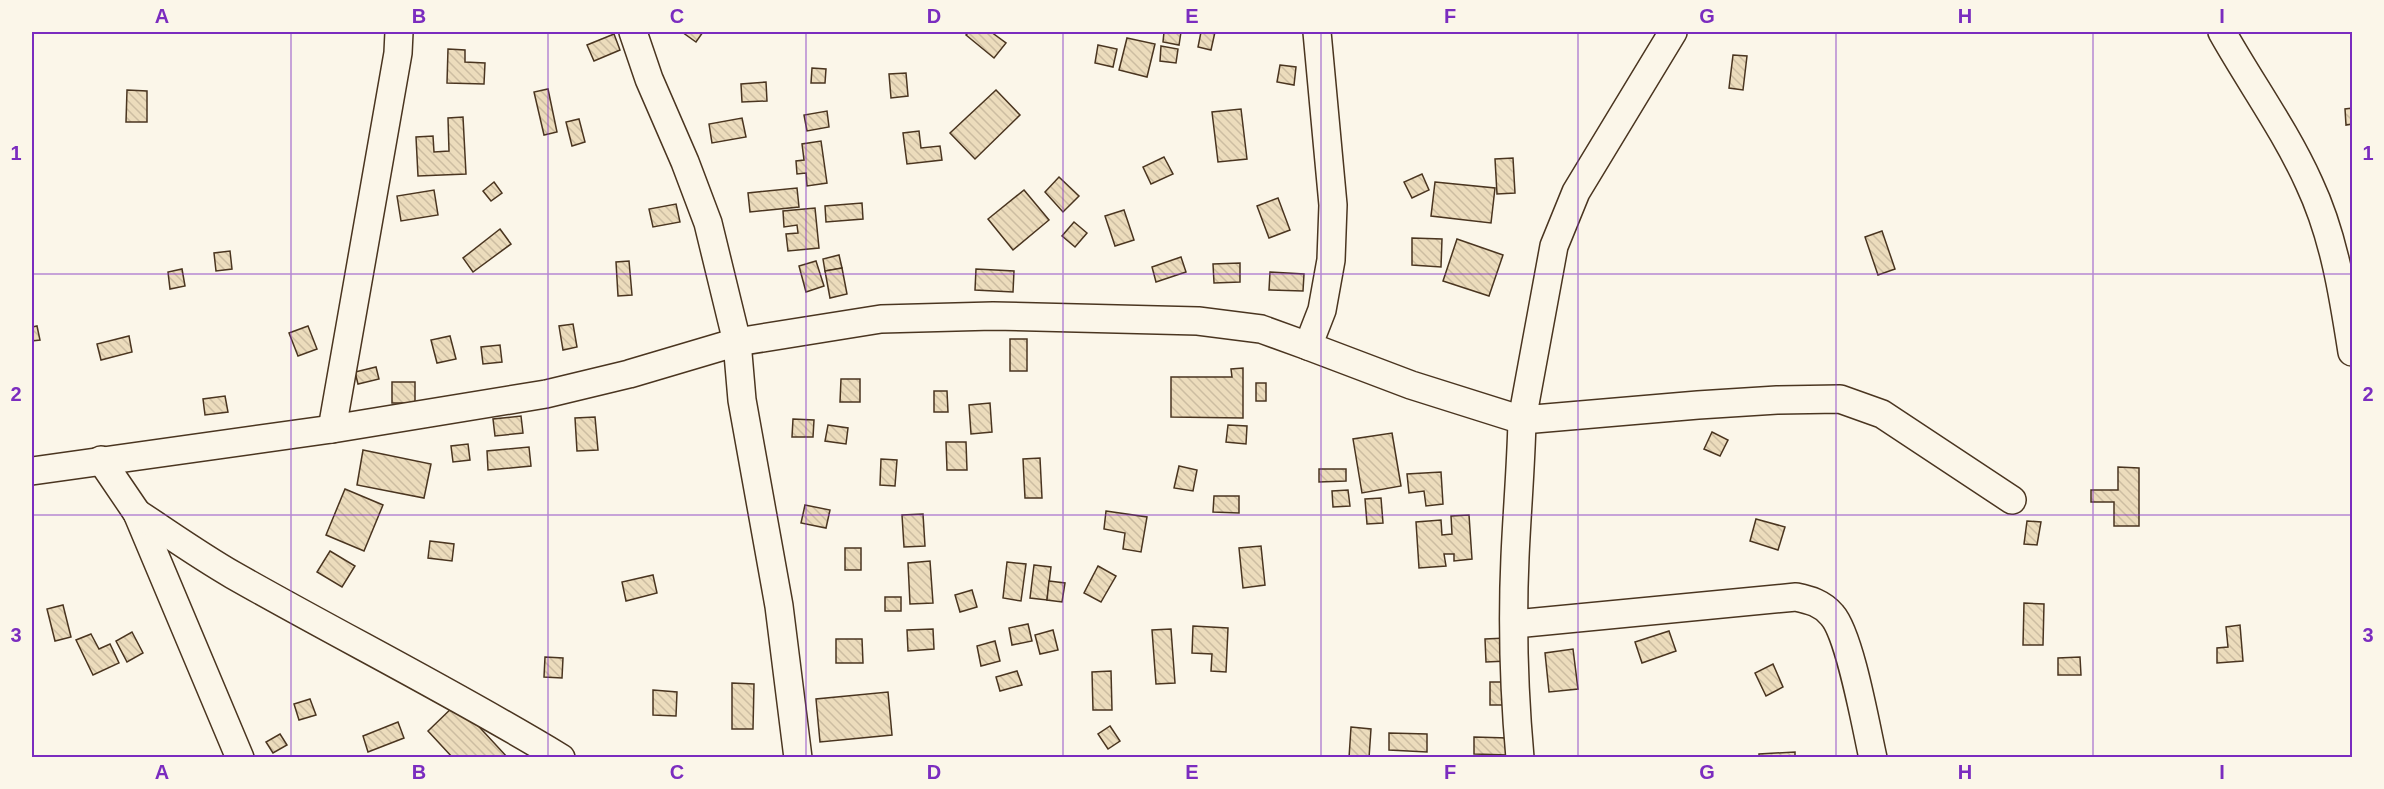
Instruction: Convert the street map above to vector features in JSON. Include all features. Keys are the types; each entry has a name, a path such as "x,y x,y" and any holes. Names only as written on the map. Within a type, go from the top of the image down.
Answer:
{"street":[{"path":"332,429 398,53 399,32"},
{"path":"633,32 649,79 685,162 708,223 738,342 742,400 778,606 798,758"},
{"path":"1308,346 1322,310 1331,260 1333,205 1317,32"},
{"path":"1520,758 1516,717 1515,624 1521,420 1554,246 1576,192 1672,32"},
{"path":"2222,32 2309,182 2325,222 2339,275 2352,352"},
{"path":"32,471 332,429 546,394 629,374 738,342 881,319 993,316 1198,321 1261,329 1411,385 1521,420 1698,405 1840,399 1882,414 2012,500"},
{"path":"101,460 137,513 240,758"},
{"path":"137,513 231,573 435,685 561,758"},
{"path":"1515,624 1796,597 1816,602 1833,616 1844,636 1873,758"}],"building":[{"path":"682,32 703,32 696,42"},
{"path":"969,32 991,32 1006,43 994,58 966,35"},
{"path":"1164,32 1181,32 1179,45 1163,42"},
{"path":"1201,32 1215,32 1211,50 1198,47"},
{"path":"614,34 620,50 594,61 587,45"},
{"path":"1127,38 1155,44 1147,77 1119,70"},
{"path":"1098,45 1117,49 1113,67 1095,63"},
{"path":"1161,46 1178,49 1176,63 1160,61"},
{"path":"448,49 465,50 465,62 485,63 484,84 447,83"},
{"path":"1733,55 1747,56 1743,90 1729,88"},
{"path":"1280,65 1296,67 1294,85 1277,82"},
{"path":"812,68 826,69 825,83 811,83"},
{"path":"906,73 908,96 891,98 889,74"},
{"path":"766,82 767,101 742,102 741,84"},
{"path":"548,89 557,132 544,135 534,92"},
{"path":"127,90 147,91 147,122 126,122"},
{"path":"996,90 1020,115 975,159 950,133"},
{"path":"2352,108 2352,124 2346,125 2345,109"},
{"path":"1241,109 1247,159 1218,162 1212,112"},
{"path":"827,111 829,127 807,131 804,115"},
{"path":"463,117 466,174 418,176 416,137 433,136 434,152 449,151 448,118"},
{"path":"742,118 746,137 712,143 709,124"},
{"path":"579,119 585,142 572,146 566,122"},
{"path":"919,131 921,148 940,146 942,160 907,164 903,133"},
{"path":"821,141 827,183 807,186 806,173 797,174 796,161 804,160 802,144"},
{"path":"1164,157 1173,174 1151,184 1143,167"},
{"path":"1513,158 1515,193 1497,194 1495,159"},
{"path":"1422,174 1429,190 1412,198 1404,182"},
{"path":"1059,177 1079,196 1063,212 1045,192"},
{"path":"494,182 502,193 491,201 483,191"},
{"path":"1435,182 1495,188 1491,223 1431,216"},
{"path":"797,188 799,207 750,212 748,193"},
{"path":"434,190 438,215 401,221 397,196"},
{"path":"1024,190 1049,220 1013,250 988,219"},
{"path":"1278,198 1290,230 1269,238 1257,206"},
{"path":"862,203 863,219 826,222 825,206"},
{"path":"676,204 680,222 653,227 649,209"},
{"path":"815,208 819,248 788,251 786,234 798,233 797,225 784,227 783,211"},
{"path":"1124,210 1134,240 1115,246 1105,216"},
{"path":"1074,222 1087,233 1075,247 1062,236"},
{"path":"500,229 511,244 473,272 463,258"},
{"path":"1882,231 1895,269 1878,275 1865,237"},
{"path":"1412,238 1442,239 1441,267 1412,265"},
{"path":"1457,239 1503,255 1489,296 1443,281"},
{"path":"230,251 232,269 216,271 214,253"},
{"path":"839,255 842,268 825,271 823,259"},
{"path":"1181,257 1186,272 1156,282 1152,267"},
{"path":"629,261 632,295 618,296 616,262"},
{"path":"816,261 824,286 806,292 799,266"},
{"path":"1240,263 1240,282 1214,283 1213,264"},
{"path":"842,268 847,294 830,298 825,271"},
{"path":"182,269 185,286 170,289 168,272"},
{"path":"976,269 1014,271 1013,292 975,290"},
{"path":"1270,272 1304,274 1303,291 1269,290"},
{"path":"573,324 577,347 563,350 559,326"},
{"path":"37,326 40,340 32,341 32,327"},
{"path":"308,326 317,349 298,356 289,333"},
{"path":"129,336 132,352 101,360 97,344"},
{"path":"450,336 456,359 437,363 431,340"},
{"path":"1010,339 1027,339 1027,371 1010,371"},
{"path":"500,345 502,362 483,364 481,347"},
{"path":"376,367 379,379 358,384 355,372"},
{"path":"1243,368 1243,418 1171,417 1171,377 1232,377 1231,369"},
{"path":"841,379 860,379 860,402 840,402"},
{"path":"392,382 415,382 415,403 392,403"},
{"path":"1256,383 1266,383 1266,401 1256,401"},
{"path":"934,391 947,391 948,412 934,412"},
{"path":"225,396 228,412 205,415 203,399"},
{"path":"990,403 992,432 971,434 969,405"},
{"path":"521,416 523,433 495,436 493,419"},
{"path":"595,417 598,450 577,451 575,418"},
{"path":"793,419 814,420 813,437 792,437"},
{"path":"828,425 848,428 846,444 825,441"},
{"path":"1228,425 1247,426 1246,444 1226,442"},
{"path":"1712,432 1728,440 1720,456 1704,449"},
{"path":"1392,433 1401,486 1362,493 1353,439"},
{"path":"946,442 966,442 967,470 947,470"},
{"path":"468,444 470,460 453,462 451,446"},
{"path":"529,447 531,466 488,470 487,451"},
{"path":"363,450 431,464 424,498 357,485"},
{"path":"1040,458 1042,498 1025,498 1023,459"},
{"path":"881,459 897,460 895,486 880,485"},
{"path":"1179,466 1197,470 1193,491 1174,488"},
{"path":"2118,467 2139,468 2139,526 2114,526 2114,502 2091,502 2091,490 2118,490"},
{"path":"1319,469 1346,469 1346,481 1319,482"},
{"path":"1441,472 1443,504 1426,506 1424,491 1409,493 1407,474"},
{"path":"345,489 383,505 364,551 326,535"},
{"path":"1348,490 1350,506 1333,507 1332,491"},
{"path":"1214,496 1239,496 1239,513 1213,512"},
{"path":"1381,498 1383,523 1367,524 1365,499"},
{"path":"805,505 830,510 826,528 801,523"},
{"path":"1106,511 1147,517 1141,552 1123,549 1125,533 1104,529"},
{"path":"923,514 925,546 904,547 902,515"},
{"path":"1469,515 1472,559 1454,561 1454,554 1444,554 1446,566 1419,568 1416,522 1441,520 1442,535 1452,534 1451,516"},
{"path":"1756,519 1785,527 1778,550 1750,541"},
{"path":"2027,521 2041,522 2037,545 2024,544"},
{"path":"430,541 454,544 452,561 428,558"},
{"path":"1261,546 1265,585 1243,588 1239,548"},
{"path":"845,548 861,548 861,570 845,570"},
{"path":"330,551 355,566 342,587 317,572"},
{"path":"930,561 933,603 910,604 908,563"},
{"path":"1007,562 1026,564 1021,601 1003,598"},
{"path":"1034,565 1051,567 1047,600 1030,598"},
{"path":"1098,566 1116,576 1101,602 1084,593"},
{"path":"653,575 657,593 626,601 622,582"},
{"path":"1049,581 1065,583 1062,602 1047,600"},
{"path":"972,590 977,607 960,612 955,595"},
{"path":"885,597 901,597 901,611 885,611"},
{"path":"2024,603 2044,604 2043,645 2023,645"},
{"path":"63,605 71,637 55,641 47,609"},
{"path":"1028,624 1032,641 1012,645 1009,628"},
{"path":"2240,625 2243,661 2217,663 2217,648 2228,647 2226,627"},
{"path":"1193,626 1228,628 1226,672 1211,671 1212,654 1192,653"},
{"path":"933,629 934,649 908,651 907,630"},
{"path":"1171,629 1175,683 1156,684 1152,630"},
{"path":"1053,630 1058,650 1040,654 1035,635"},
{"path":"1669,631 1676,651 1642,663 1635,642"},
{"path":"132,632 143,653 127,662 116,641"},
{"path":"91,634 99,649 110,644 119,663 93,675 76,640"},
{"path":"1506,638 1507,661 1486,662 1485,639"},
{"path":"836,639 862,639 863,663 836,663"},
{"path":"995,641 1000,661 981,666 977,646"},
{"path":"1573,649 1578,689 1549,692 1545,653"},
{"path":"545,657 563,658 562,678 544,677"},
{"path":"2080,657 2081,675 2058,675 2058,658"},
{"path":"1773,664 1783,687 1766,696 1755,673"},
{"path":"1017,671 1022,685 1000,691 996,677"},
{"path":"1111,671 1112,710 1093,710 1092,672"},
{"path":"1490,682 1504,682 1504,705 1490,705"},
{"path":"732,683 754,684 753,729 732,729"},
{"path":"653,690 677,692 676,716 653,715"},
{"path":"888,692 892,735 820,742 816,699"},
{"path":"310,699 316,715 299,720 294,704"},
{"path":"457,703 508,758 453,758 428,731"},
{"path":"398,722 404,738 368,752 363,736"},
{"path":"1110,726 1120,741 1108,749 1098,734"},
{"path":"1351,727 1371,729 1369,758 1349,758"},
{"path":"1389,733 1427,734 1427,752 1389,750"},
{"path":"280,734 287,745 273,753 266,742"},
{"path":"1474,737 1508,738 1508,755 1474,754"},
{"path":"1795,752 1795,758 1759,758 1759,754"}]}
